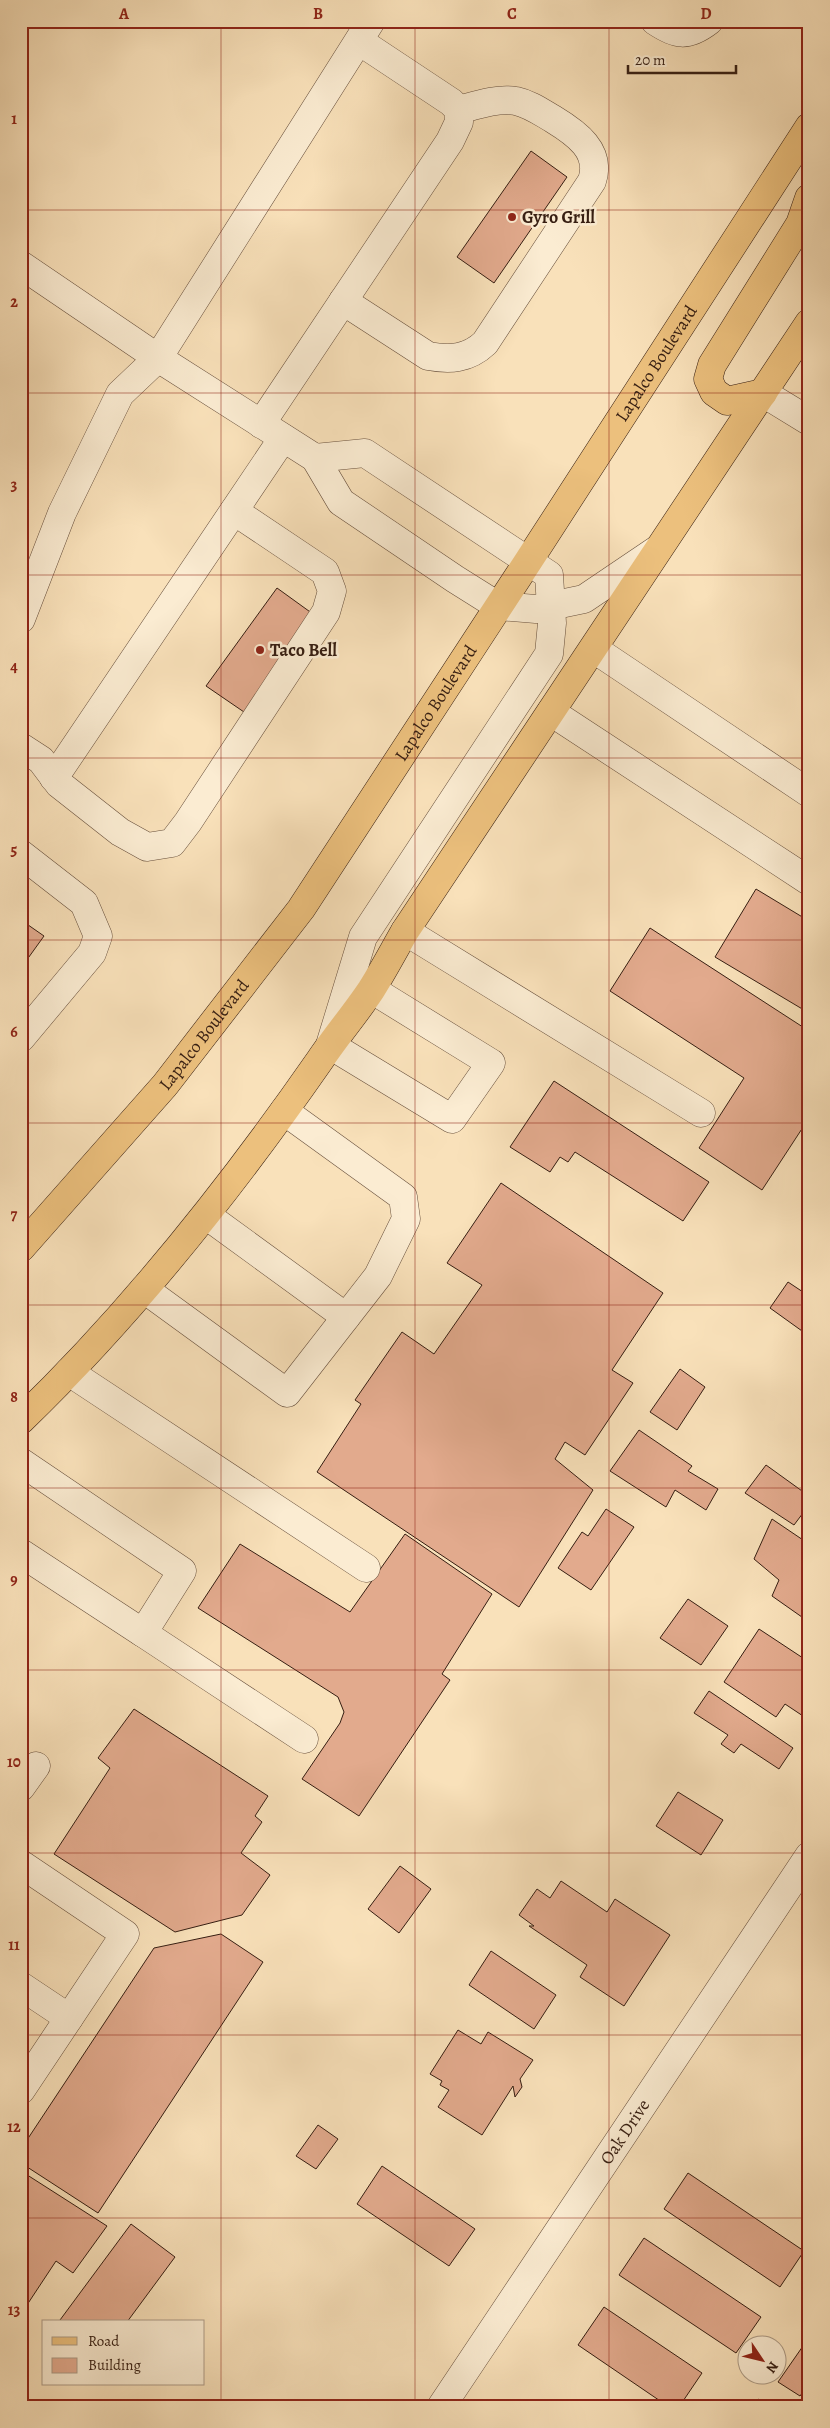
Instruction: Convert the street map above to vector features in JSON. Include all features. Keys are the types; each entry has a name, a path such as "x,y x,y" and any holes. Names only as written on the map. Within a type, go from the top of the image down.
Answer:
{"main road":[{"name":"Lapalco Boulevard","path":"21,1248 165,1085 301,909 809,127"},
{"path":"763,393 727,400 714,392 708,379 712,365 800,224 809,198"},
{"path":"24,1417 69,1372 144,1289 206,1215 284,1111 371,989 405,931 809,323"}],"street":[{"path":"655,21 674,34 690,32 708,21"},
{"path":"21,619 62,513 120,394 158,358 365,31 451,102 459,110 459,122 450,141 343,301 272,431 234,511 39,762 58,784 120,832 147,846 172,843 188,822 326,612 332,591 325,572 234,511"},
{"path":"343,301 428,356 444,359 461,358 476,351 485,343 592,181 595,170 594,158 587,146 575,132 531,106 514,101 497,100 459,110"},
{"path":"21,265 158,358 315,458 341,502 455,580 498,606 536,609 584,599 658,549"},
{"path":"763,393 809,420"},
{"path":"315,458 364,453 448,510 549,574 552,623 549,654 363,937 330,1045 452,1119 492,1063 371,989"},
{"path":"594,649 809,793"},
{"path":"552,712 809,881"},
{"path":"21,854 84,903 98,936 92,953 21,1038"},
{"path":"405,931 701,1113"},
{"path":"144,1289 287,1392 346,1317 378,1276 406,1219 404,1197 284,1111"},
{"path":"206,1215 346,1317"},
{"path":"69,1372 366,1568"},
{"path":"21,1462 182,1571 143,1633"},
{"path":"21,1553 304,1739"},
{"name":"Oak Drive","path":"441,2407 809,1856"},
{"path":"21,1864 125,1934 21,2090"},
{"path":"21,1986 69,2018"}],"building":[{"name":"Gyro Grill","path":"531,151 567,177 494,283 457,257"},
{"name":"Taco Bell","path":"277,588 313,614 244,712 206,686"},
{"path":"756,889 809,921 809,1013 715,957"},
{"path":"21,920 44,936 21,968"},
{"path":"650,928 809,1031 809,1118 762,1190 699,1148 744,1078 610,991"},
{"path":"554,1081 709,1182 683,1221 575,1152 568,1162 560,1157 550,1172 510,1147"},
{"path":"501,1183 663,1293 612,1370 633,1383 585,1455 565,1442 555,1459 593,1490 519,1607 317,1472 361,1404 355,1400 402,1332 434,1354 482,1285 447,1263"},
{"path":"788,1282 809,1296 809,1336 770,1308"},
{"path":"680,1369 705,1387 677,1430 650,1412"},
{"path":"639,1430 692,1466 688,1471 718,1489 706,1510 675,1490 666,1507 610,1471"},
{"path":"766,1465 809,1496 809,1505 794,1525 745,1493"},
{"path":"606,1509 634,1527 591,1590 558,1568 582,1532 588,1536"},
{"path":"772,1519 809,1544 809,1622 772,1596 779,1580 754,1559"},
{"path":"405,1534 492,1594 442,1674 450,1680 359,1816 302,1779 340,1723 344,1712 338,1697 198,1608 240,1544 350,1612"},
{"path":"688,1599 728,1626 701,1665 660,1638"},
{"path":"759,1629 809,1662 809,1720 785,1704 776,1717 724,1682"},
{"path":"709,1691 793,1748 779,1769 741,1744 734,1753 721,1744 728,1735 694,1713"},
{"path":"134,1709 268,1796 255,1816 262,1822 241,1853 270,1875 242,1915 175,1932 54,1854 110,1768 98,1758"},
{"path":"678,1792 723,1820 701,1855 656,1826"},
{"path":"400,1866 431,1889 399,1933 368,1909"},
{"path":"561,1881 607,1912 615,1899 670,1935 624,2006 580,1977 587,1965 529,1926 534,1926 519,1915 537,1889 550,1898"},
{"path":"221,1934 263,1962 98,2213 21,2163 21,2149 154,1948"},
{"path":"491,1951 556,1995 534,2029 469,1985"},
{"path":"809,2023 809,2037 802,2033"},
{"path":"458,2030 481,2044 488,2032 533,2060 520,2079 522,2087 515,2097 513,2086 482,2135 438,2107 449,2090 440,2085 442,2081 430,2074"},
{"path":"318,2125 338,2139 316,2169 296,2156"},
{"path":"382,2166 475,2229 449,2266 357,2204"},
{"path":"21,2171 107,2226 73,2273 56,2261 21,2314"},
{"path":"688,2173 804,2251 780,2287 664,2209"},
{"path":"131,2224 175,2257 128,2320 60,2320"},
{"path":"644,2238 761,2317 748,2336 738,2336 738,2350 736,2353 619,2275"},
{"path":"604,2307 702,2373 679,2407 669,2407 578,2345"},
{"path":"803,2346 809,2350 809,2384 800,2396 784,2386 788,2386 788,2368"},
{"path":"758,2399 769,2407 752,2407"}],"place":[{"name":"Gyro Grill","path":"512,217"},
{"name":"Taco Bell","path":"260,650"}]}
